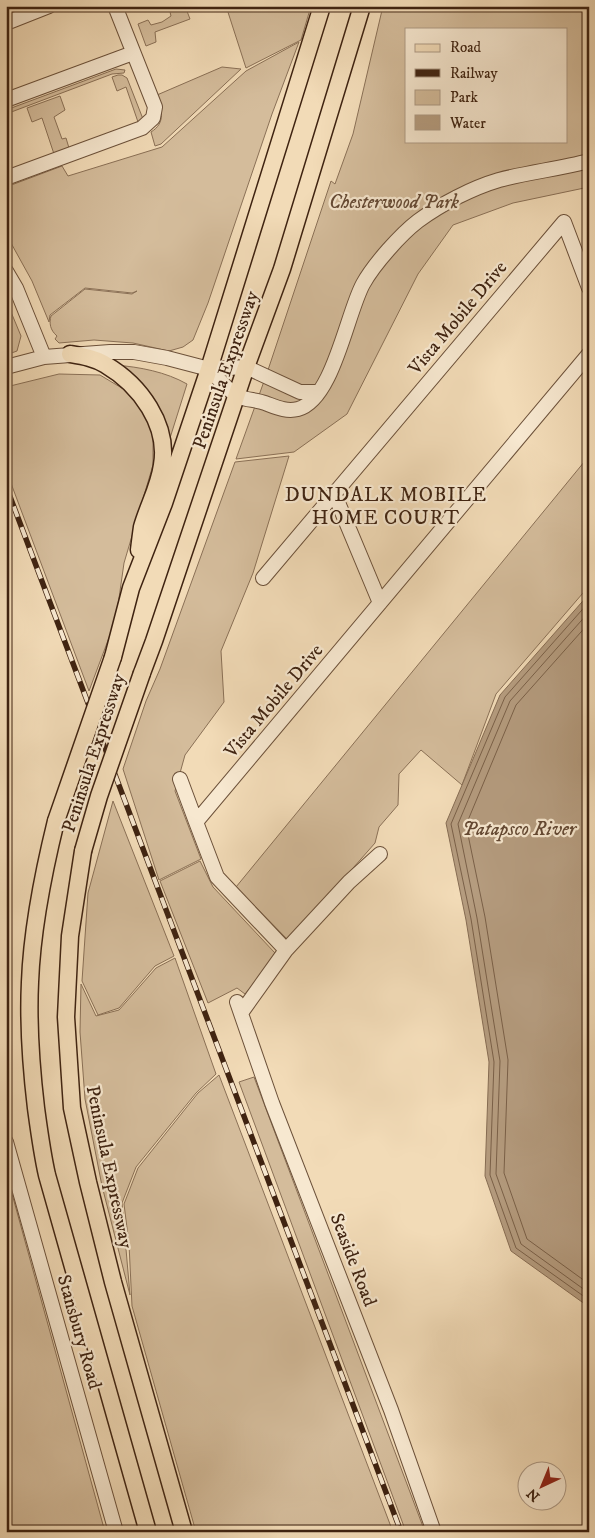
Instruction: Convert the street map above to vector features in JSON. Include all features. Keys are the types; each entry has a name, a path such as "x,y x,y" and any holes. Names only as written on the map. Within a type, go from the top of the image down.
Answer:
{"main road":[{"name":"Peninsula Expressway","path":"148,1532 47,1175 40,1138 31,1059 30,982 38,912 47,858 56,821 113,657 134,580 164,503 208,370 322,6"},
{"name":"Peninsula Expressway","path":"184,1532 113,1282 72,1108 66,1017 70,936 83,851 99,796 238,397 246,367 282,269 362,6"},
{"path":"70,354 106,364 124,377 150,408 160,430 164,447 162,466 142,527 134,580"}],"street":[{"path":"6,23 50,6"},
{"path":"6,178 142,128 153,118 156,107 115,6"},
{"path":"6,100 133,53"},
{"path":"208,370 238,397 263,402 284,410 300,408 319,392 335,363 354,305 370,272 396,242 417,222 454,199 499,180 589,161"},
{"name":"Vista Mobile Drive","path":"263,578 564,222 589,288"},
{"path":"6,271 16,288 44,356"},
{"path":"6,368 44,356 134,352 167,358 208,370 246,367 300,392 319,392"},
{"name":"Vista Mobile Drive","path":"196,822 589,354"},
{"path":"334,493 380,603"},
{"path":"180,779 217,877 286,950 349,882 380,854"},
{"name":"Seaside Road","path":"286,950 239,1008 274,1108 390,1410 434,1532"},
{"name":"Stansbury Road","path":"6,1142 116,1532"}],"green space":[{"path":"177,6 185,6 190,19 155,32 156,42 146,46 138,24 148,20 151,25 162,22 171,16 170,12"},
{"path":"226,6 311,6 301,40 246,68"},
{"name":"Chesterwood Park","path":"383,6 589,6 589,187 513,203 453,225 418,274 347,414 294,452 236,459 267,373 331,181 335,184 353,134"},
{"path":"299,42 272,114 208,303 193,340 183,347 169,351 133,343 94,340 59,343 55,339 57,336 51,326 51,316 85,289 132,294 137,291 132,293 85,288 50,315 49,322 32,281 6,234 6,187 62,166 68,176 162,147 246,71"},
{"path":"222,67 241,69 161,144 155,146 151,132 159,124 162,115 157,95"},
{"path":"116,69 125,70 124,73 112,74 6,114 6,110"},
{"path":"118,75 127,78 143,119 138,122 126,87 117,91 112,77"},
{"path":"60,96 65,110 54,117 62,139 66,138 69,148 54,154 42,118 32,122 27,108"},
{"path":"6,300 21,336 17,351 6,355"},
{"path":"115,365 153,371 187,384 170,438 159,407 145,389"},
{"path":"59,374 100,375 135,396 153,433 153,465 124,563 116,619 89,691 6,470 6,387"},
{"path":"289,456 253,573 221,651 224,702 185,755 175,791 201,859 159,880 123,769 146,701 160,669 235,462"},
{"path":"589,456 589,586 496,694 462,785 421,750 399,774 398,805 379,827 375,843 289,941 236,887"},
{"path":"113,801 174,956 155,966 119,1008 98,1015 82,981 88,893"},
{"path":"200,861 213,887 275,953 276,958 245,994 237,988 208,1003 160,881"},
{"path":"175,958 216,1074 196,1093 136,1167 122,1203 130,1295 102,1186 85,1099 80,1032 81,984 96,1016 119,1010 156,968"},
{"path":"219,1075 393,1532 196,1532 132,1306 129,1244 124,1204 138,1168 198,1093"},
{"path":"254,1077 425,1532 406,1532 239,1082"},
{"path":"6,1172 105,1532 6,1532"}],"water":[{"name":"Patapsco River","path":"589,594 589,1307 511,1251 485,1176 489,1062 466,920 446,823 500,695"}],"railway":[{"path":"6,486 401,1532"}],"district":[{"name":"DUNDALK MOBILE HOME COURT","path":"386,506"}]}
